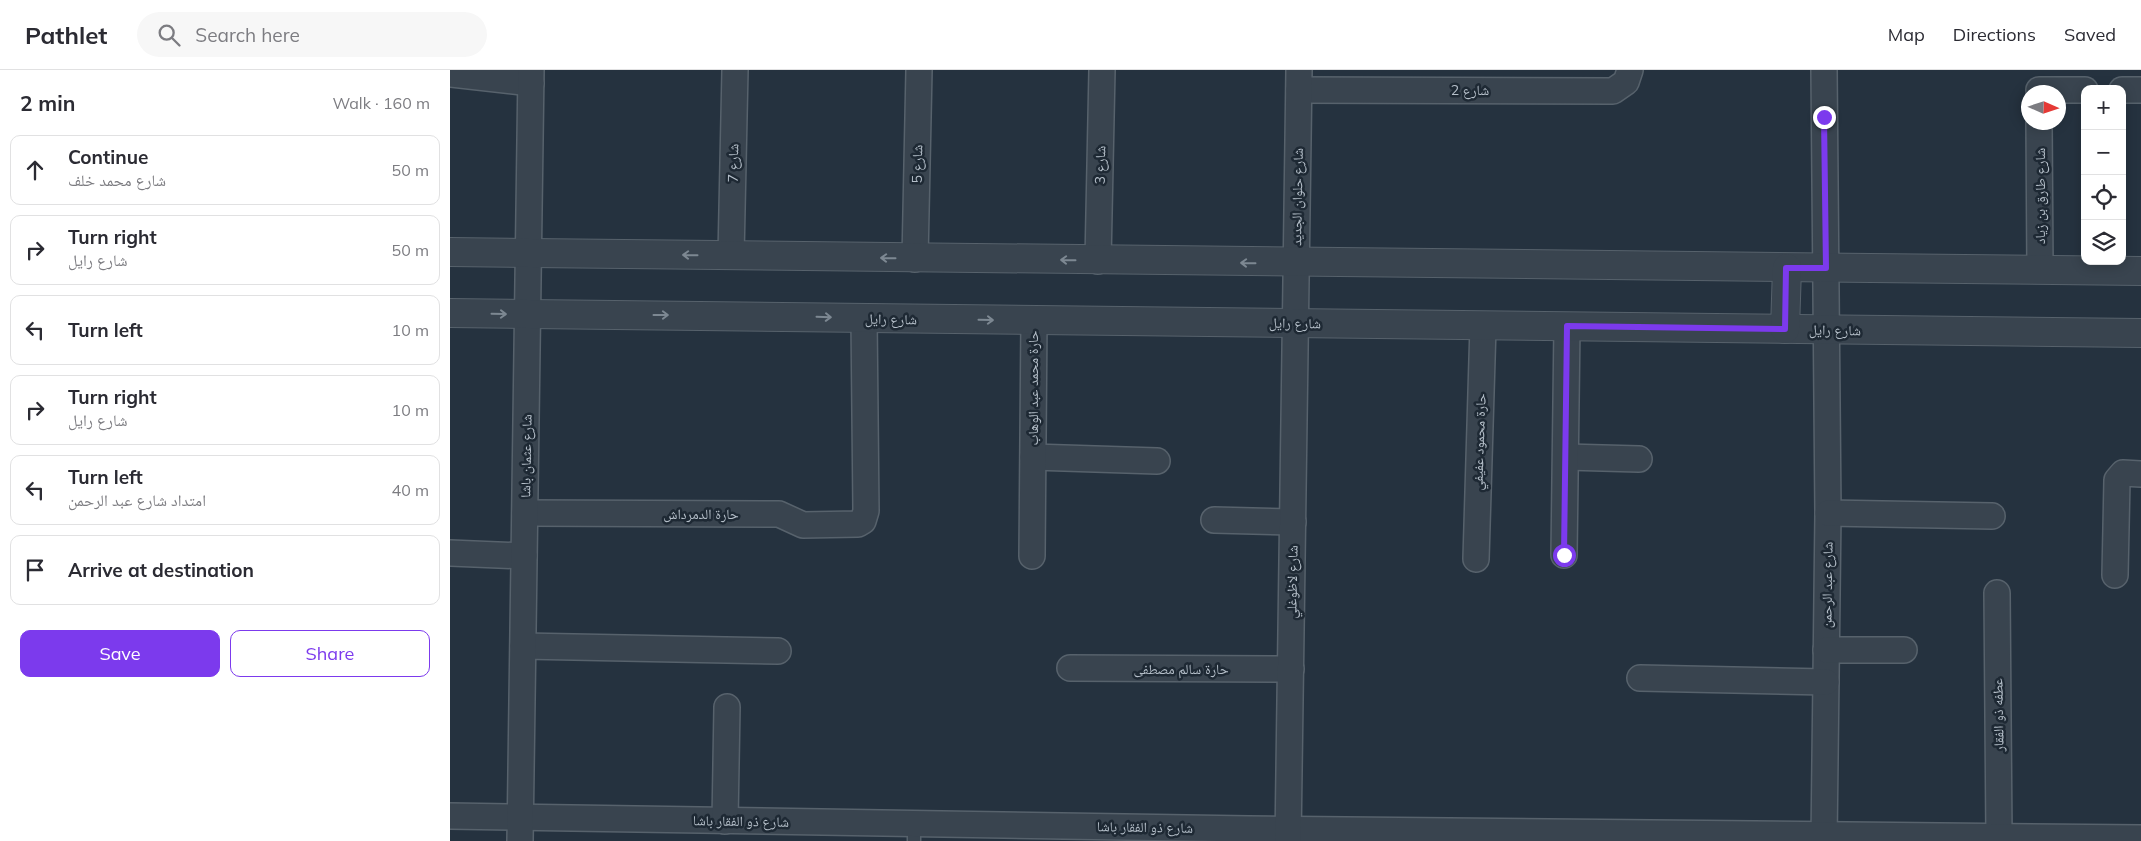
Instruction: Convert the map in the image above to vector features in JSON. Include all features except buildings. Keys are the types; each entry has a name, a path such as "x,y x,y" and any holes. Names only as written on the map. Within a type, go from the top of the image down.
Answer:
{"street":[{"name":"شارع 7","path":"731,256 736,70"},
{"name":"شارع 5","path":"915,259 920,70"},
{"name":"شارع 3","path":"1098,261 1102,70"},
{"name":"شارع 2","path":"1299,80 1613,91 1626,82 1630,70"},
{"name":"شارع عبد الرحمن","path":"1824,70 1828,513 1824,838"},
{"path":"450,74 531,77"},
{"name":"شارع عثمان باشا","path":"520,829 531,77"},
{"name":"شارع حلوان الجديد","path":"1296,323 1299,80"},
{"path":"2039,84 2081,89"},
{"path":"2126,90 2141,90"},
{"name":"شارع طارق بن زياد","path":"2039,130 2040,270"},
{"path":"450,252 915,259 2141,272"},
{"path":"1785,329 1786,268"},
{"name":"شارع رايل","path":"450,313 2141,333"},
{"name":"حارة الدمرداش","path":"525,513 779,514 803,525 853,525 863,521 866,511 864,318"},
{"name":"حارة محمد عبد الوهاب","path":"1032,556 1034,320"},
{"name":"شارع لاظوغلي","path":"1288,835 1296,323"},
{"name":"حارة محمود عفيفي","path":"1476,559 1483,326"},
{"path":"1564,555 1567,326"},
{"name":"حارة محمد عبد الوهاب","path":"1033,456 1157,461"},
{"path":"1566,457 1639,459"},
{"path":"2115,575 2117,480 2123,474 2141,474"},
{"path":"1828,513 1992,516"},
{"path":"1214,520 1293,522"},
{"path":"450,553 524,556"},
{"name":"عطفه ذو الفقار","path":"1996,593 1999,837"},
{"path":"523,646 778,651"},
{"path":"1826,650 1904,650"},
{"name":"حارة سالم مصطفى","path":"1070,668 1291,669"},
{"path":"1640,678 1826,682"},
{"path":"725,821 727,707"},
{"name":"شارع ذو الفقار باشا","path":"450,816 520,829 679,830 725,821 775,831 1824,838 2141,838"}],"route":[{"path":"1564,555 1567,326 1785,329 1786,268 1826,268 1824,117"}]}
